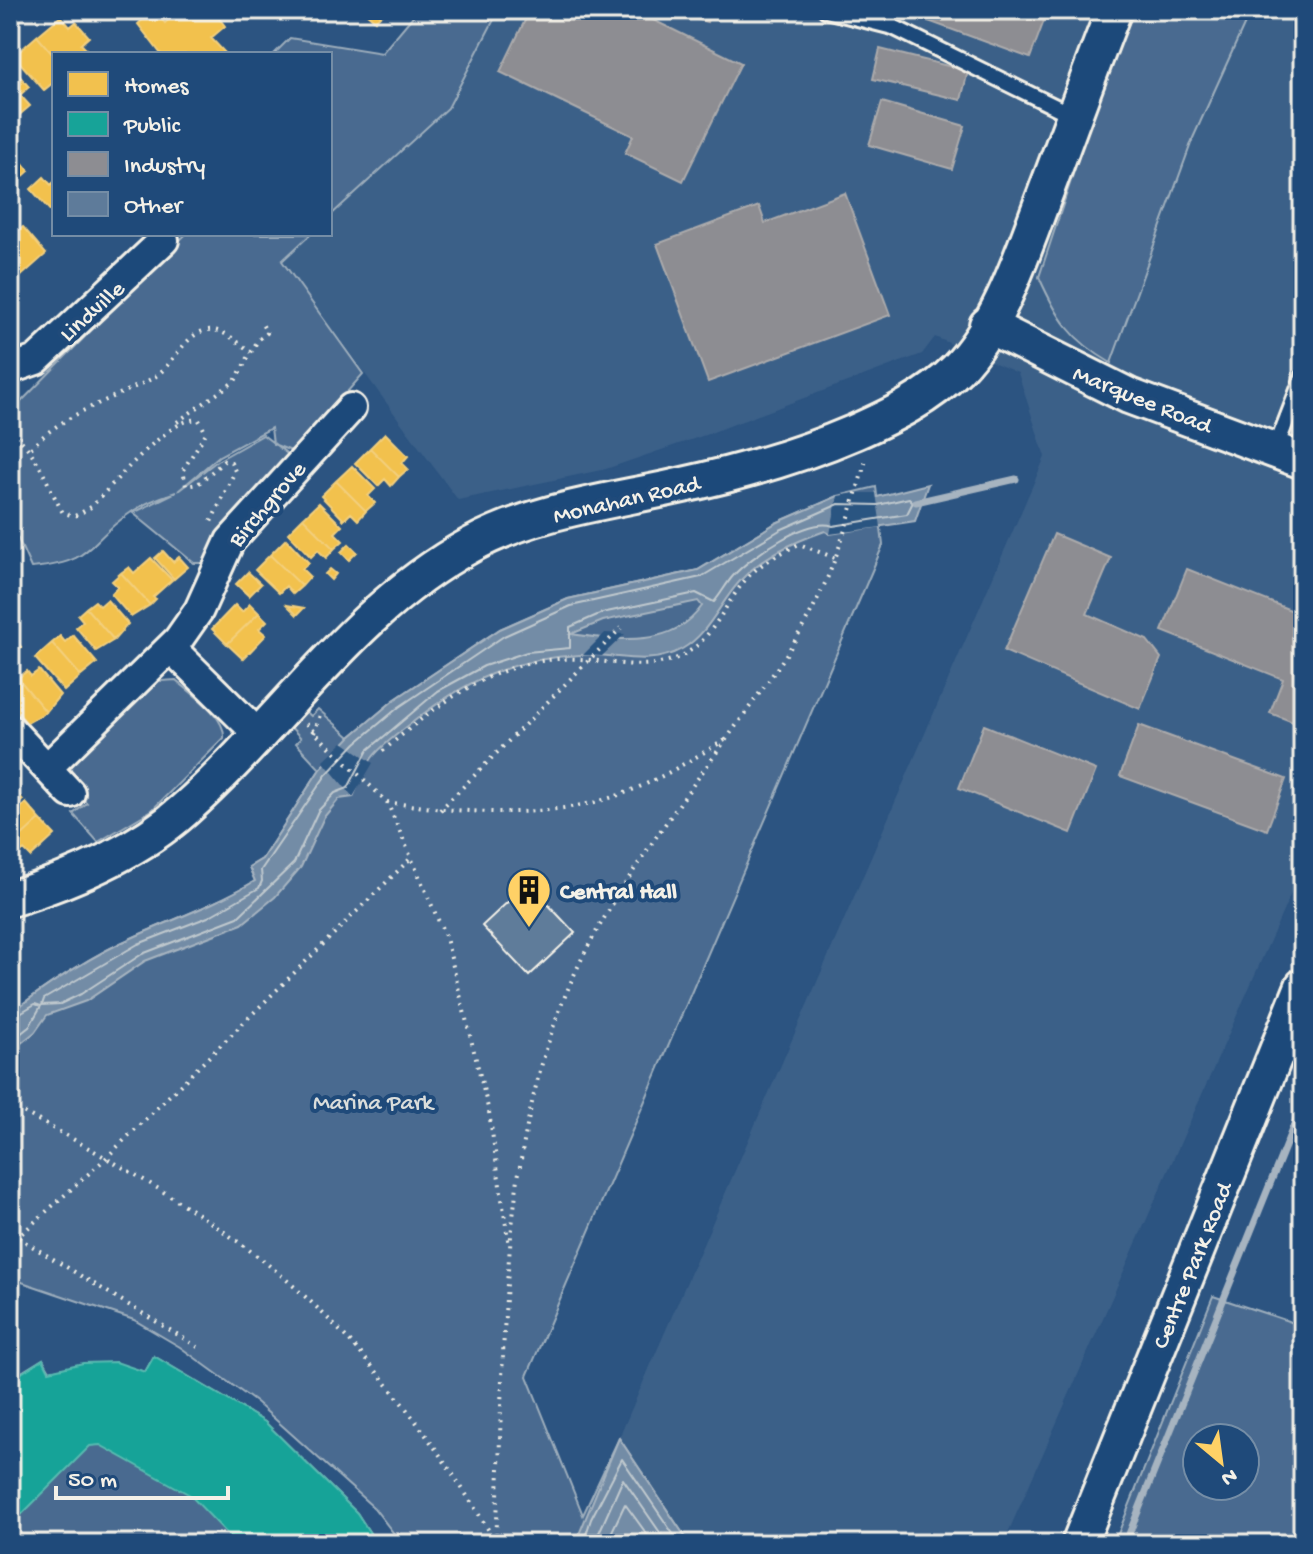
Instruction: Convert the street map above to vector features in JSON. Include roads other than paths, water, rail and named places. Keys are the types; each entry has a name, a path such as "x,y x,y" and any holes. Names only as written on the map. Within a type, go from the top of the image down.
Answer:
{"street":[{"name":"Monahan Road","path":"10,899 83,872 151,834 183,811 390,600 421,575 466,547 532,520 752,469 820,447 879,421 926,395 960,366 987,325 1029,235 1114,10"},
{"name":"Lindville","path":"10,369 36,360 164,240"},
{"name":"Marquee Road","path":"987,325 1129,396 1289,455"},
{"name":"Birchgrove","path":"47,768 171,648 199,610 230,541 351,408"},
{"path":"171,648 257,733"},
{"path":"10,729 70,793"},
{"name":"Centre Park Road","path":"1079,1544 1290,1055 1303,986"}],"lane":[{"path":"826,10 893,27 1074,116"},
{"path":"884,10 893,27"},
{"path":"1289,455 1303,377"}],"water":[{"path":"928,484 915,521 830,534 825,531 770,556 741,580 700,635 682,649 657,658 580,655 533,661 491,674 432,707 376,753 353,797 339,799 324,817 301,867 275,897 242,924 145,961 86,1001 47,1015 35,1032 10,1052 10,1014 38,992 104,951 255,881 249,867 262,859 320,769 350,737 394,700 500,629 568,599 698,570 776,523 838,496 877,497","holes":["698,601 702,606 690,620 659,635 625,639 571,634 603,621"]},
{"path":"619,1438 690,1544 575,1544"}],"waterway":[{"path":"916,502 1016,479"},
{"path":"1125,1544 1303,1102"}],"place":[{"name":"Central Hall","path":"529,929"}],"park label":[{"name":"Marina Park","path":"373,1101"}]}
